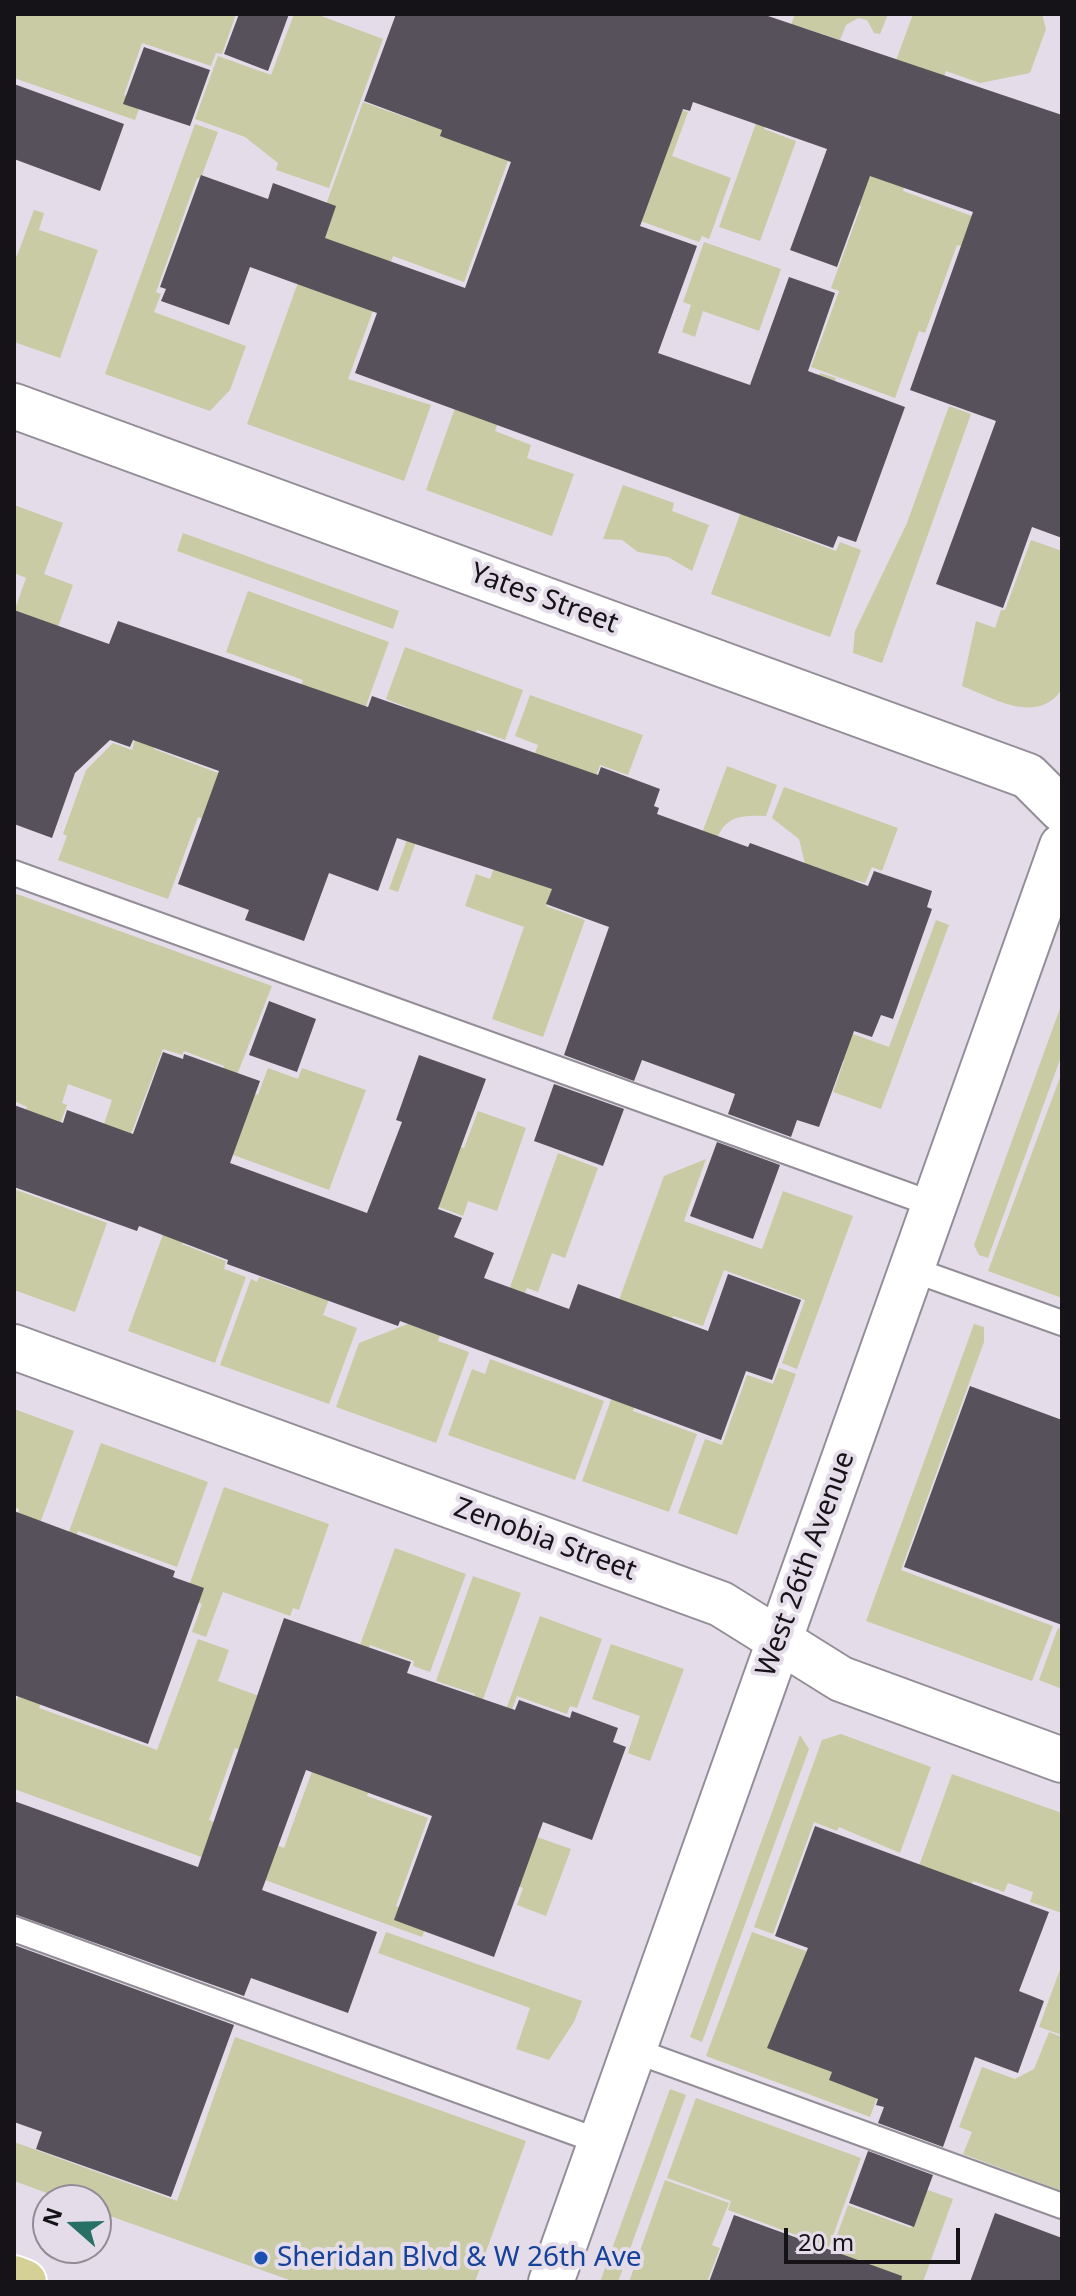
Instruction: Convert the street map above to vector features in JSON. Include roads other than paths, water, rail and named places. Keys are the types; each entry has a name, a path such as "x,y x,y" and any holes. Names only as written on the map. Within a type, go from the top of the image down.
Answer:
{"main road":[{"path":"14,2278 24,2282"}],"street":[{"name":"Yates Street","path":"14,406 1028,776 1062,810"},
{"name":"West 26th Avenue","path":"551,2282 1062,846"},
{"name":"Zenobia Street","path":"14,1347 721,1604 841,1679 1062,1760"}],"lane":[{"path":"14,873 935,1205"},
{"path":"911,1269 1062,1323"},
{"path":"14,1929 601,2142"},
{"path":"633,2050 1062,2206"}],"place":[{"name":"Sheridan Blvd & W 26th Ave","path":"261,2258"}]}
